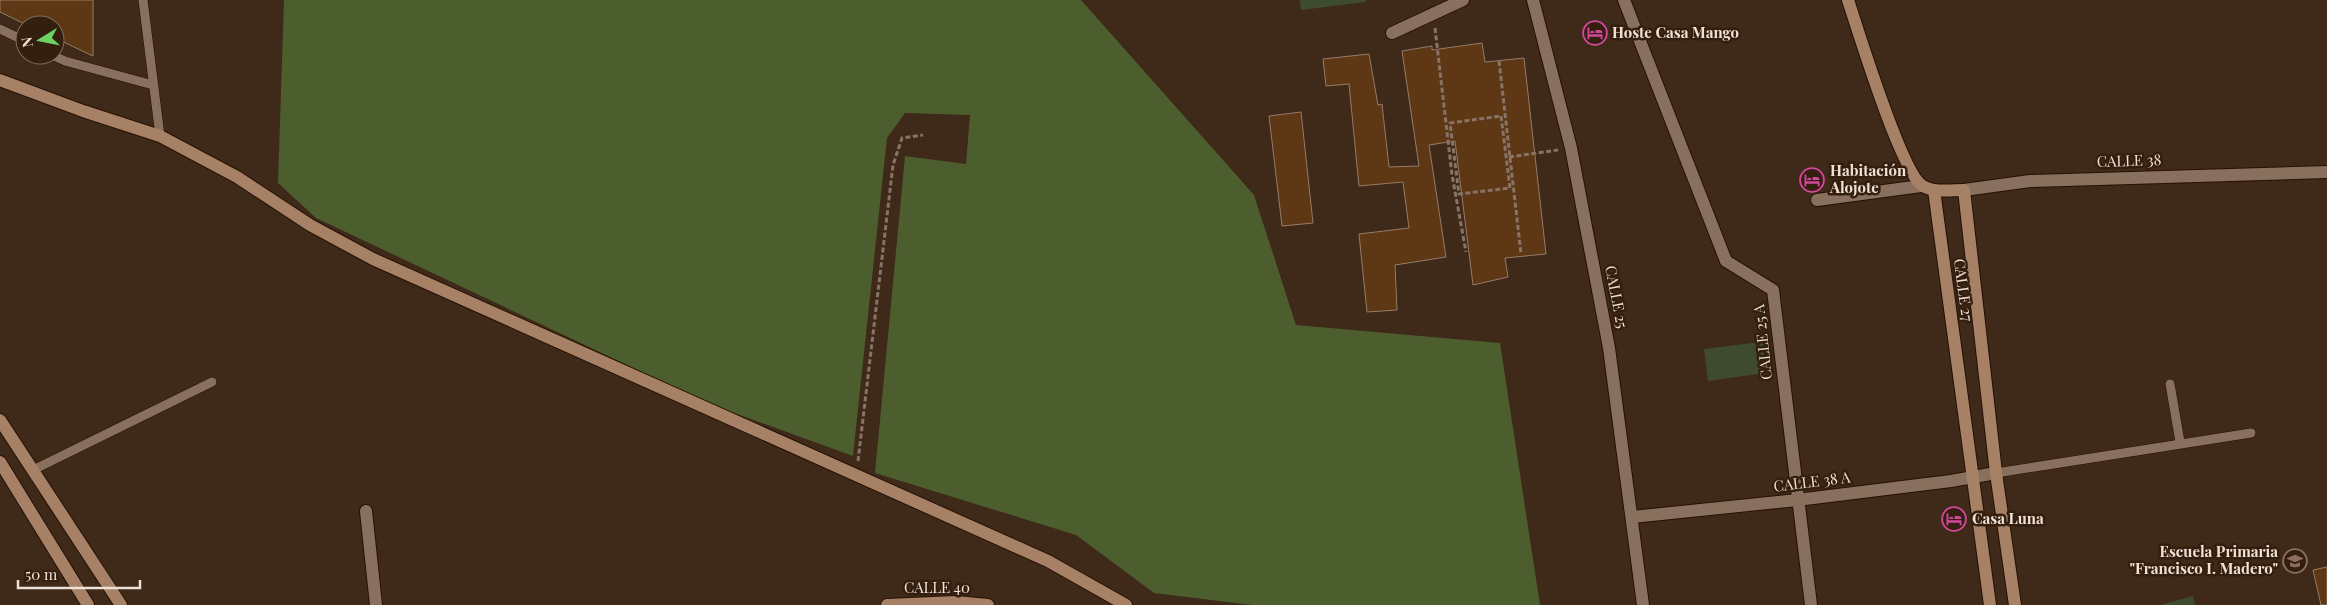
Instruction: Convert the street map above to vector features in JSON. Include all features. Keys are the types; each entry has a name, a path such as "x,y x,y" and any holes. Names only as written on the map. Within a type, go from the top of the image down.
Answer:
{"street":[{"path":"1392,33 1463,0"},
{"name":"CALLE 25","path":"1533,0 1571,148 1610,348 1643,605"},
{"name":"CALLE 25 A","path":"1624,0 1726,260 1773,290 1811,605"},
{"path":"1848,0 1902,156 1921,186"},
{"path":"0,80 83,111 160,136 237,177 310,225 373,259 1048,561 1126,605"},
{"name":"CALLE 38","path":"1934,190 1964,190 2030,181 2327,172"},
{"path":"1817,200 1921,186 1934,190"},
{"name":"CALLE 27","path":"1934,190 1990,605"},
{"name":"CALLE 27","path":"1964,190 1996,473 2015,605"},
{"path":"0,420 122,605"},
{"path":"0,462 88,605"},
{"name":"CALLE 38 A","path":"1632,517 1950,482 1972,476 1996,473"},
{"path":"366,511 376,605"},
{"name":"CALLE 40","path":"887,605 956,602 988,605"}],"lane":[{"path":"143,0 160,136"},
{"path":"0,29 15,37"},
{"path":"65,62 153,85"},
{"path":"33,470 212,382"},
{"path":"2170,384 2180,442"},
{"path":"1996,473 2180,442 2251,433"}],"path":[{"path":"1434,13 1452,175 1466,252"},
{"path":"1499,61 1508,157 1510,188 1459,194 1450,123 1501,116 1508,157 1521,254"},
{"path":"857,477 893,165 902,138 924,135"},
{"path":"1508,157 1571,148"}],"green space":[{"path":"284,0 1081,0 1254,195 1296,325 1500,343 1540,605 1252,605 1154,593 1076,535 875,473 905,156 966,164 970,115 905,113 887,138 853,456 712,405 316,218 278,183"},
{"path":"1300,0 1366,0 1366,2 1301,10"},
{"path":"1768,341 1772,372 1708,381 1704,349"},
{"path":"2193,596 2195,605 2160,605"}],"building":[{"path":"0,0 93,0 93,56 65,43 65,15 15,15 15,19 0,12"},
{"path":"1482,43 1485,62 1524,58 1546,254 1505,258 1508,277 1473,285 1455,141 1429,145 1446,257 1395,265 1397,310 1367,312 1359,234 1409,228 1403,182 1359,186 1349,84 1326,86 1323,59 1369,54 1378,105 1382,104 1389,167 1419,166 1402,51 1432,46 1432,50"},
{"path":"1301,112 1313,223 1282,226 1269,116"},
{"path":"2327,567 2327,605 2321,605 2313,570"}],"place":[{"name":"Hoste Casa Mango","path":"1595,33"},
{"name":"Habitación Alojote","path":"1812,180"},
{"name":"Casa Luna","path":"1954,519"},
{"name":"Escuela Primaria \"Francisco I. Madero\"","path":"2295,561"}]}
